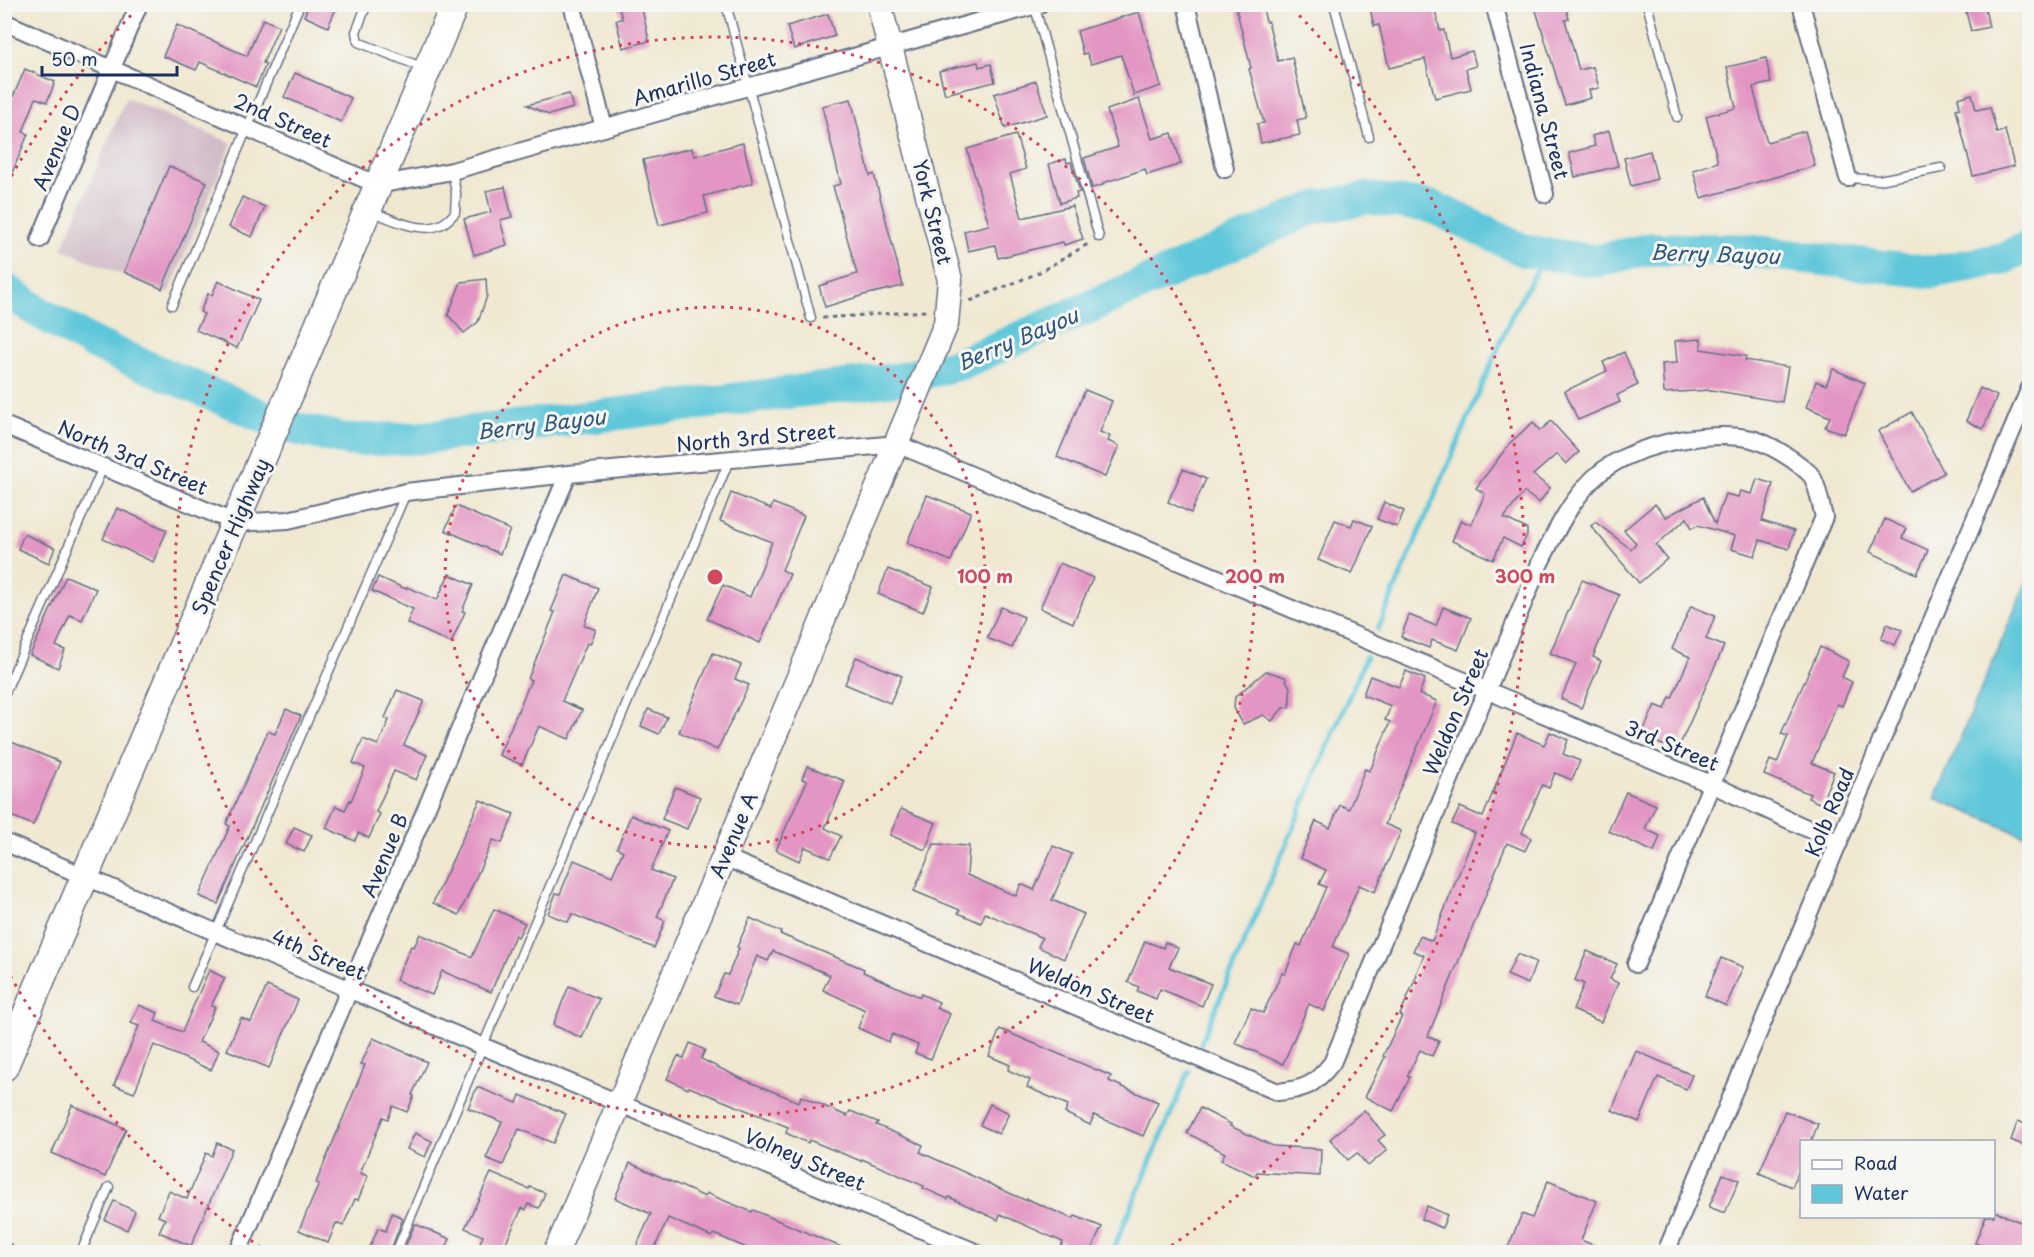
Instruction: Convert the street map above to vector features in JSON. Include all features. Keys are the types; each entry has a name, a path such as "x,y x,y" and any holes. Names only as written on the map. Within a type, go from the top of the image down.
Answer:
{"main road":[{"name":"Spencer Highway","path":"4,1067 301,370 427,69 450,6"}],"street":[{"name":"Avenue D","path":"40,239 139,4"},
{"path":"572,4 604,128"},
{"name":"York Street","path":"879,4 950,280 947,317 907,417"},
{"path":"1186,4 1225,169"},
{"name":"Indiana Street","path":"1494,4 1545,194"},
{"path":"1801,4 1848,178"},
{"name":"Amarillo Street","path":"378,185 452,171 1036,5"},
{"name":"2nd Street","path":"4,22 378,185"},
{"name":"Kolb Road","path":"1666,1252 2030,388"},
{"name":"Avenue A","path":"556,1252 724,858 907,417"},
{"name":"North 3rd Street","path":"4,425 236,523 288,520 406,492 568,474 897,444 1487,690"},
{"name":"Weldon Street","path":"724,858 1278,1092 1298,1090 1318,1081 1332,1063 1540,563 1567,510 1594,477 1626,456 1668,442 1719,436 1753,440 1782,453 1812,476 1824,517 1636,964"},
{"name":"Avenue B","path":"238,1252 568,474"},
{"name":"3rd Street","path":"1487,690 1713,785 1839,843"},
{"name":"4th Street","path":"4,842 619,1103"},
{"name":"Volney Street","path":"619,1103 975,1252"}],"lane":[{"path":"172,304 300,4"},
{"path":"367,4 356,32 358,42 427,69"},
{"path":"726,4 811,318"},
{"path":"1334,4 1369,137"},
{"path":"1647,4 1677,117"},
{"path":"1036,5 1099,237"},
{"path":"1848,178 1880,180 1941,168"},
{"path":"368,210 417,227 442,225 455,213 456,193 452,171"},
{"path":"396,1252 729,461"},
{"path":"4,695 103,467"},
{"path":"192,987 406,492"},
{"path":"81,1252 109,1187"}],"path":[{"path":"811,318 947,317 1038,273 1099,237"}],"shaded area":[{"path":"126,98 232,143 168,294 62,249"}],"water":[{"path":"2029,576 2030,838 1935,798"}],"building":[{"path":"309,4 338,4 328,27 304,16"},
{"path":"618,4 641,4 649,41 623,48 616,20 622,19"},
{"path":"1235,4 1262,4 1278,61 1292,57 1306,118 1297,120 1300,135 1261,143 1257,124 1264,123"},
{"path":"1369,4 1434,4 1440,31 1444,30 1450,57 1472,51 1476,66 1466,69 1471,89 1435,98 1425,59 1389,68 1379,25 1374,26"},
{"path":"1534,4 1565,4 1569,19 1565,20 1579,70 1593,67 1599,88 1589,90 1591,98 1565,105"},
{"path":"1964,4 1984,4 1989,27 1971,31"},
{"path":"1139,12 1161,86 1134,95 1121,55 1091,64 1087,53 1083,54 1077,31"},
{"path":"828,14 835,36 794,49 787,26"},
{"path":"263,19 279,26 263,63 266,64 256,87 200,62 196,70 163,56 177,25 247,56"},
{"path":"1766,58 1771,83 1753,87 1767,142 1805,131 1815,166 1701,198 1693,170 1718,162 1706,116 1736,108 1727,67"},
{"path":"978,62 979,67 991,64 995,82 945,94 939,71"},
{"path":"25,69 55,82 47,102 36,98 23,132 28,134 5,190 4,118"},
{"path":"295,73 351,98 341,122 284,97"},
{"path":"1036,81 1047,115 1005,128 994,94"},
{"path":"569,94 573,108 549,115 527,105"},
{"path":"1972,94 1976,110 1990,107 1997,133 2005,130 2014,166 1973,176 1956,109 1960,108 1958,98"},
{"path":"851,99 870,176 874,174 903,286 825,307 819,286 857,274 833,186 841,184 822,106"},
{"path":"1139,99 1152,139 1172,133 1181,164 1147,175 1145,169 1092,188 1084,158 1118,147 1107,110"},
{"path":"1609,131 1618,166 1575,177 1569,153 1595,146 1592,136"},
{"path":"1016,135 1026,169 1010,174 1022,218 1072,206 1083,239 998,258 995,245 968,251 964,231 989,225 967,149"},
{"path":"743,143 753,183 704,196 708,213 659,225 643,160 692,148 694,156"},
{"path":"1650,151 1657,179 1631,186 1624,158"},
{"path":"1066,159 1067,163 1071,162 1080,192 1076,193 1077,198 1060,203 1049,164"},
{"path":"169,166 207,182 162,289 124,272"},
{"path":"505,187 512,217 500,220 507,245 474,255 464,219 491,212 486,191"},
{"path":"242,197 265,207 252,237 229,227"},
{"path":"486,279 487,296 478,322 464,333 448,315 461,282"},
{"path":"218,281 259,300 237,348 196,330 204,314 200,312 208,294 212,295"},
{"path":"1701,339 1701,349 1746,356 1745,360 1788,367 1782,402 1711,390 1664,393 1662,364 1677,363 1675,341"},
{"path":"1624,352 1638,385 1617,395 1620,402 1578,420 1565,391 1607,371 1603,362"},
{"path":"1833,369 1865,383 1844,434 1825,427 1830,417 1806,407 1816,381 1826,385"},
{"path":"1980,388 1997,396 1983,429 1966,421"},
{"path":"1085,390 1112,401 1100,432 1110,436 1108,441 1119,446 1105,477 1057,457"},
{"path":"1912,412 1944,473 1910,491 1878,431"},
{"path":"1551,421 1579,452 1566,464 1557,454 1533,475 1550,488 1539,503 1524,492 1504,518 1527,529 1527,535 1521,547 1503,538 1493,560 1452,541 1461,520 1471,525 1485,494 1476,488 1510,443 1533,422 1540,431"},
{"path":"1183,469 1206,479 1191,513 1168,502"},
{"path":"1757,479 1773,484 1762,521 1794,531 1789,549 1760,540 1755,556 1731,549 1735,536 1698,525 1692,528 1687,518 1656,545 1667,559 1639,583 1591,526 1595,522 1631,549 1636,543 1624,530 1655,504 1666,517 1703,497 1715,524 1725,494 1738,497 1740,491 1752,494"},
{"path":"731,493 771,509 773,503 804,516 782,570 790,574 760,643 707,619 723,585 750,597 772,542 720,521"},
{"path":"927,495 971,512 951,561 907,543"},
{"path":"1384,502 1404,511 1397,527 1377,519"},
{"path":"456,506 510,530 500,554 445,530"},
{"path":"117,508 167,530 153,562 103,539"},
{"path":"1354,519 1372,526 1352,574 1318,560 1335,520 1351,526"},
{"path":"1885,519 1907,529 1902,538 1928,550 1917,574 1870,552"},
{"path":"24,534 55,548 49,563 18,549"},
{"path":"1060,563 1093,578 1073,623 1040,608"},
{"path":"888,569 933,587 923,612 878,594"},
{"path":"449,574 473,585 462,611 465,612 451,643 407,623 413,609 372,591 378,577 437,600"},
{"path":"566,575 598,588 584,625 596,630 590,644 587,643 562,701 582,710 569,739 539,726 522,765 499,755 531,680 528,679 555,612 551,611"},
{"path":"66,576 96,589 82,620 70,615 56,646 65,650 58,668 30,655"},
{"path":"1582,580 1619,595 1593,657 1601,661 1581,708 1561,699 1576,664 1550,653"},
{"path":"1691,606 1715,616 1706,639 1724,646 1677,751 1641,736 1655,705 1665,709 1670,697 1672,698 1690,657 1672,649"},
{"path":"1001,607 1024,617 1012,648 987,638"},
{"path":"1443,607 1471,618 1458,650 1432,640 1429,648 1401,637 1409,615 1436,626"},
{"path":"1887,624 1902,630 1895,645 1881,639"},
{"path":"1820,647 1849,661 1842,677 1852,682 1842,706 1837,704 1812,763 1834,772 1821,804 1808,798 1810,794 1764,775 1770,760 1777,763 1788,736 1781,734"},
{"path":"713,653 741,665 735,679 749,685 717,750 679,732"},
{"path":"856,657 902,676 890,703 845,684"},
{"path":"1266,671 1285,677 1290,688 1290,707 1283,708 1272,721 1263,715 1243,724 1234,708 1235,697"},
{"path":"1406,671 1425,679 1419,694 1437,701 1385,824 1401,831 1375,892 1359,885 1333,947 1349,954 1324,1011 1309,1004 1283,1064 1235,1043 1251,1008 1263,1013 1282,973 1285,974 1297,944 1301,946 1326,887 1319,884 1326,870 1300,858 1316,821 1330,828 1340,805 1349,809 1365,769 1370,771 1390,722 1385,720 1391,706 1363,695 1370,676 1399,687"},
{"path":"397,690 424,701 404,745 427,755 416,780 394,771 376,812 380,814 369,838 358,833 355,841 326,828 336,806 345,810 351,801 365,768 353,763 363,739 378,745 389,720 385,718"},
{"path":"286,709 301,716 218,904 199,896 230,826 226,824 268,731 275,734"},
{"path":"648,709 667,717 659,734 641,726"},
{"path":"1550,732 1568,740 1563,754 1580,761 1572,780 1555,773 1549,788 1542,785 1522,833 1531,838 1525,851 1507,843 1428,1036 1439,1041 1432,1056 1420,1050 1393,1111 1365,1097 1385,1057 1383,1056 1402,1016 1400,1015 1424,955 1413,951 1420,936 1432,941 1475,833 1452,824 1460,807 1483,817 1517,733 1544,745"},
{"path":"4,739 60,762 33,825 4,813"},
{"path":"807,766 845,781 825,828 841,836 830,858 805,847 799,861 776,850 807,781 802,779"},
{"path":"675,787 700,797 687,829 662,819"},
{"path":"1626,792 1656,805 1645,829 1660,836 1654,852 1608,831"},
{"path":"480,800 514,814 502,843 493,840 459,915 433,903"},
{"path":"901,809 936,823 925,850 890,835"},
{"path":"631,815 668,831 651,870 673,879 657,917 665,921 654,948 572,914 568,922 548,914 556,893 560,894 574,860 612,876 623,851 617,848"},
{"path":"294,827 312,835 304,852 286,844"},
{"path":"934,844 969,846 967,875 1016,896 1021,884 1034,890 1053,846 1072,854 1052,900 1084,914 1064,959 1038,947 1042,938 985,913 981,923 958,913 960,910 914,891"},
{"path":"494,909 525,923 518,937 515,935 491,992 442,971 432,995 396,980 411,946 414,947 420,934 472,957"},
{"path":"750,918 781,932 780,934 864,969 863,972 920,997 921,994 939,1002 936,1008 950,1014 931,1059 915,1053 918,1045 892,1034 889,1042 858,1028 865,1010 823,990 830,975 773,951 768,961 757,956 737,1005 714,996 724,974 728,975"},
{"path":"1145,941 1163,948 1165,942 1178,948 1169,967 1211,984 1202,1006 1160,989 1156,999 1137,991 1139,987 1128,982"},
{"path":"1587,951 1617,964 1610,979 1618,983 1601,1022 1573,1010 1584,984 1575,980"},
{"path":"1517,954 1536,962 1528,984 1507,975"},
{"path":"1721,958 1743,967 1726,1006 1705,996"},
{"path":"209,970 225,978 211,1006 215,1007 199,1042 219,1051 211,1070 154,1045 134,1093 114,1085 139,1026 131,1023 139,1005 158,1013 155,1021 182,1032"},
{"path":"267,986 298,1000 269,1068 227,1050 241,1018 251,1022"},
{"path":"569,986 599,999 582,1038 553,1025"},
{"path":"1000,1029 1111,1076 1109,1081 1158,1102 1143,1136 1094,1115 1090,1125 1065,1113 1068,1105 1027,1087 1030,1080 1008,1070 1010,1065 989,1056"},
{"path":"373,1038 427,1062 407,1112 393,1106 388,1119 383,1117 360,1173 368,1176 358,1200 355,1199 343,1226 336,1223 328,1243 299,1230 365,1065 361,1064"},
{"path":"690,1043 705,1050 701,1059 740,1078 799,1102 801,1096 847,1116 850,1111 878,1122 876,1125 923,1145 920,1152 1027,1201 1027,1199 1073,1219 1075,1216 1102,1227 1090,1252 1075,1252 1061,1246 1063,1242 1000,1214 998,1220 862,1159 861,1161 809,1140 808,1143 786,1133 788,1127 667,1079 678,1056 684,1058"},
{"path":"1636,1051 1692,1075 1686,1089 1658,1077 1639,1122 1612,1110"},
{"path":"477,1087 517,1103 520,1095 566,1114 553,1143 519,1129 503,1165 486,1158 502,1122 468,1108"},
{"path":"990,1104 1009,1113 999,1134 980,1125"},
{"path":"72,1105 126,1129 105,1177 52,1153"},
{"path":"1200,1108 1231,1124 1230,1126 1273,1146 1321,1149 1320,1176 1257,1172 1255,1176 1221,1160 1225,1153 1187,1133"},
{"path":"1364,1110 1385,1135 1378,1140 1387,1150 1368,1166 1357,1153 1348,1160 1330,1139"},
{"path":"1785,1111 1818,1124 1812,1140 1800,1140 1800,1168 1792,1187 1759,1173"},
{"path":"2018,1121 2030,1126 2030,1148 2011,1140"},
{"path":"415,1133 432,1141 425,1157 407,1149"},
{"path":"217,1143 232,1149 191,1246 159,1232 165,1219 158,1216 169,1191 187,1199 206,1153 212,1156"},
{"path":"630,1163 705,1197 706,1193 752,1212 753,1210 853,1252 756,1252 714,1234 712,1237 668,1218 653,1252 634,1252 651,1214 615,1198"},
{"path":"491,1173 529,1189 530,1187 545,1193 539,1208 528,1204 526,1210 522,1208 502,1251 480,1242 483,1236 465,1228"},
{"path":"1723,1174 1739,1180 1725,1213 1709,1207"},
{"path":"1548,1181 1597,1201 1581,1240 1610,1252 1521,1252 1508,1247 1522,1214 1532,1218"},
{"path":"114,1201 135,1211 127,1230 105,1220"},
{"path":"1427,1206 1447,1215 1442,1228 1421,1219"},
{"path":"1995,1211 2030,1226 2030,1241 2025,1252 1998,1252 1975,1243 1985,1218 1995,1218"},
{"path":"392,1213 403,1218 390,1252 368,1252 378,1228 386,1231"},
{"path":"415,1224 450,1239 444,1252 403,1252"}],"waterway":[{"name":"Berry Bayou","path":"4,288 37,311 94,344 288,427 349,440 420,438 899,379 960,364 1314,208 1368,198 1433,207 1525,251 1596,261 1649,249 1741,250 1932,272 2002,259 2030,246"},
{"path":"1378,629 1512,315 1546,254"},
{"path":"1201,1043 1366,657"},
{"path":"1112,1252 1189,1071"}]}
